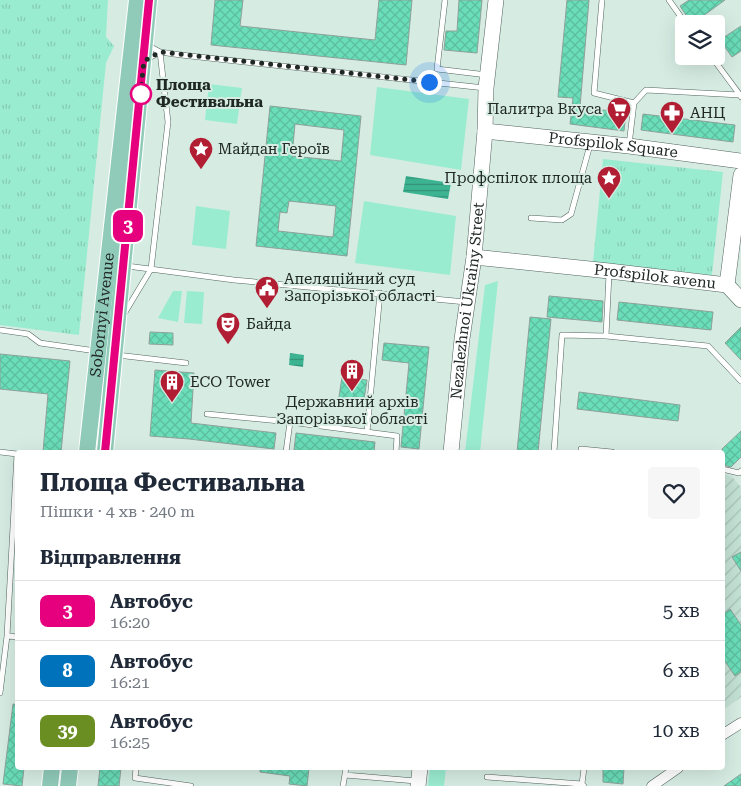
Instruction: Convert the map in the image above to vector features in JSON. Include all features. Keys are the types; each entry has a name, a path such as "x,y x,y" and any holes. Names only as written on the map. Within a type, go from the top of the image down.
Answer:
{"main road":[{"name":"Sobornyi Avenue","path":"105,450 116,328 114,211 137,0"},
{"name":"Sobornyi Avenue","path":"87,450 98,352 116,265 144,61 149,0"},
{"path":"128,82 137,66 144,61"},
{"path":"98,352 114,354"},
{"path":"50,786 52,770"},
{"path":"68,786 70,770"}],"street":[{"name":"Nezalezhnoi Ukrainy Street","path":"451,450 467,302 474,257 485,131 487,81 496,0"},
{"name":"Profspilok Square","path":"485,131 629,146 741,161"},
{"name":"Profspilok avenu","path":"474,257 727,286 741,175"},
{"path":"727,286 741,300"},
{"path":"725,733 741,723"},
{"path":"658,784 676,770"}],"lane":[{"path":"445,0 437,70 487,81"},
{"path":"602,0 594,93 634,103"},
{"path":"668,0 679,15"},
{"path":"144,44 160,52 487,81"},
{"path":"144,61 160,52"},
{"path":"116,328 151,269 168,122 160,52"},
{"path":"718,65 740,96"},
{"path":"629,146 634,103 646,90 740,96"},
{"path":"531,218 562,220 571,214 591,142"},
{"path":"116,265 234,280 467,302"},
{"path":"606,336 609,271"},
{"path":"368,432 380,293"},
{"path":"0,330 28,334 40,343 98,352"},
{"path":"554,450 562,335 606,336 708,346 741,381"},
{"path":"114,354 186,363"},
{"path":"207,414 290,422 397,436 396,450"},
{"path":"286,450 290,422"},
{"path":"580,449 591,450"},
{"path":"0,452 15,454"},
{"path":"725,470 739,473 741,471"},
{"path":"0,693 7,636 15,490"},
{"path":"7,636 15,637"},
{"path":"136,770 134,778 191,786"},
{"path":"343,786 346,770"},
{"path":"487,777 583,785 584,770"},
{"path":"345,775 419,778"}],"shaded area":[{"path":"406,176 451,183 448,199 403,192"},
{"path":"290,353 304,355 303,367 289,365"},
{"path":"725,475 732,477 741,487 741,697 725,709"}],"green space":[{"path":"0,0 108,0 106,37 114,46 106,63 79,335 0,325"},
{"path":"209,84 242,88 237,124 205,120"},
{"path":"377,87 469,99 461,170 370,155"},
{"path":"603,159 723,172 712,275 593,262"},
{"path":"364,201 456,216 450,275 355,263"},
{"path":"196,206 230,211 226,249 192,245"},
{"path":"498,281 480,450 465,450 485,285"},
{"path":"173,291 182,291 178,322 158,318"},
{"path":"187,291 204,292 202,324 184,323"},
{"path":"430,770 446,770 444,786 428,786"}],"building":[{"path":"215,0 243,0 240,26 375,40 379,0 412,0 406,65 211,45"},
{"path":"459,0 482,0 477,53 444,50 446,31 457,31"},
{"path":"567,0 589,0 580,107 626,113 624,131 570,124 573,98 558,97"},
{"path":"689,0 725,0 704,15 686,15 680,6"},
{"path":"741,26 741,51 732,57 725,47 725,37"},
{"path":"270,106 361,116 347,256 256,246","holes":["295,124 344,130 341,161 292,156","289,201 336,206 333,237 278,231 280,212 287,213"]},
{"path":"643,114 735,125 733,142 641,130"},
{"path":"549,296 603,301 602,322 547,317"},
{"path":"619,302 713,312 711,330 617,320"},
{"path":"530,317 551,319 538,450 517,450"},
{"path":"741,327 741,360 725,343"},
{"path":"150,332 173,333 173,345 149,344"},
{"path":"384,343 429,347 419,449 401,447 409,363 382,360"},
{"path":"0,354 70,361 61,450 43,450 48,394 0,389"},
{"name":"ECO Tower","path":"155,370 194,373 191,423 276,433 274,449 150,436"},
{"name":"Державний архів Запорізької області","path":"342,377 367,380 363,407 338,403"},
{"path":"579,392 680,405 678,421 577,409"},
{"path":"741,431 741,457 731,467 725,466 725,450 722,449"},
{"path":"296,433 375,442 374,450 294,450"},
{"path":"741,552 741,571 732,557"},
{"path":"730,609 741,625 741,672 735,676 725,661 725,613"},
{"path":"13,704 15,704 15,770 24,770 22,786 3,784"},
{"path":"100,770 121,770 119,786 98,786"},
{"path":"260,770 309,770 307,786 289,784 290,776 260,772"},
{"path":"603,770 624,770 623,784 603,782"},
{"path":"741,774 741,786 724,786"}],"bus line":[{"name":"3","path":"105,450 149,0"}],"place":[{"name":"Площа Фестивальна","path":"141,94"},
{"name":"Палитра Вкуса","path":"619,130"},
{"name":"АНЦ","path":"672,134"},
{"name":"Майдан Героїв","path":"201,170"},
{"name":"Профспілок площа","path":"609,199"},
{"name":"Апеляційний суд Запорізької області","path":"267,309"},
{"name":"Байда","path":"228,345"},
{"name":"Державний архів Запорізької області","path":"352,392"},
{"name":"ECO Tower","path":"172,403"}],"route":[{"path":"141,94 140,98 144,61 160,52 429,82"}]}
